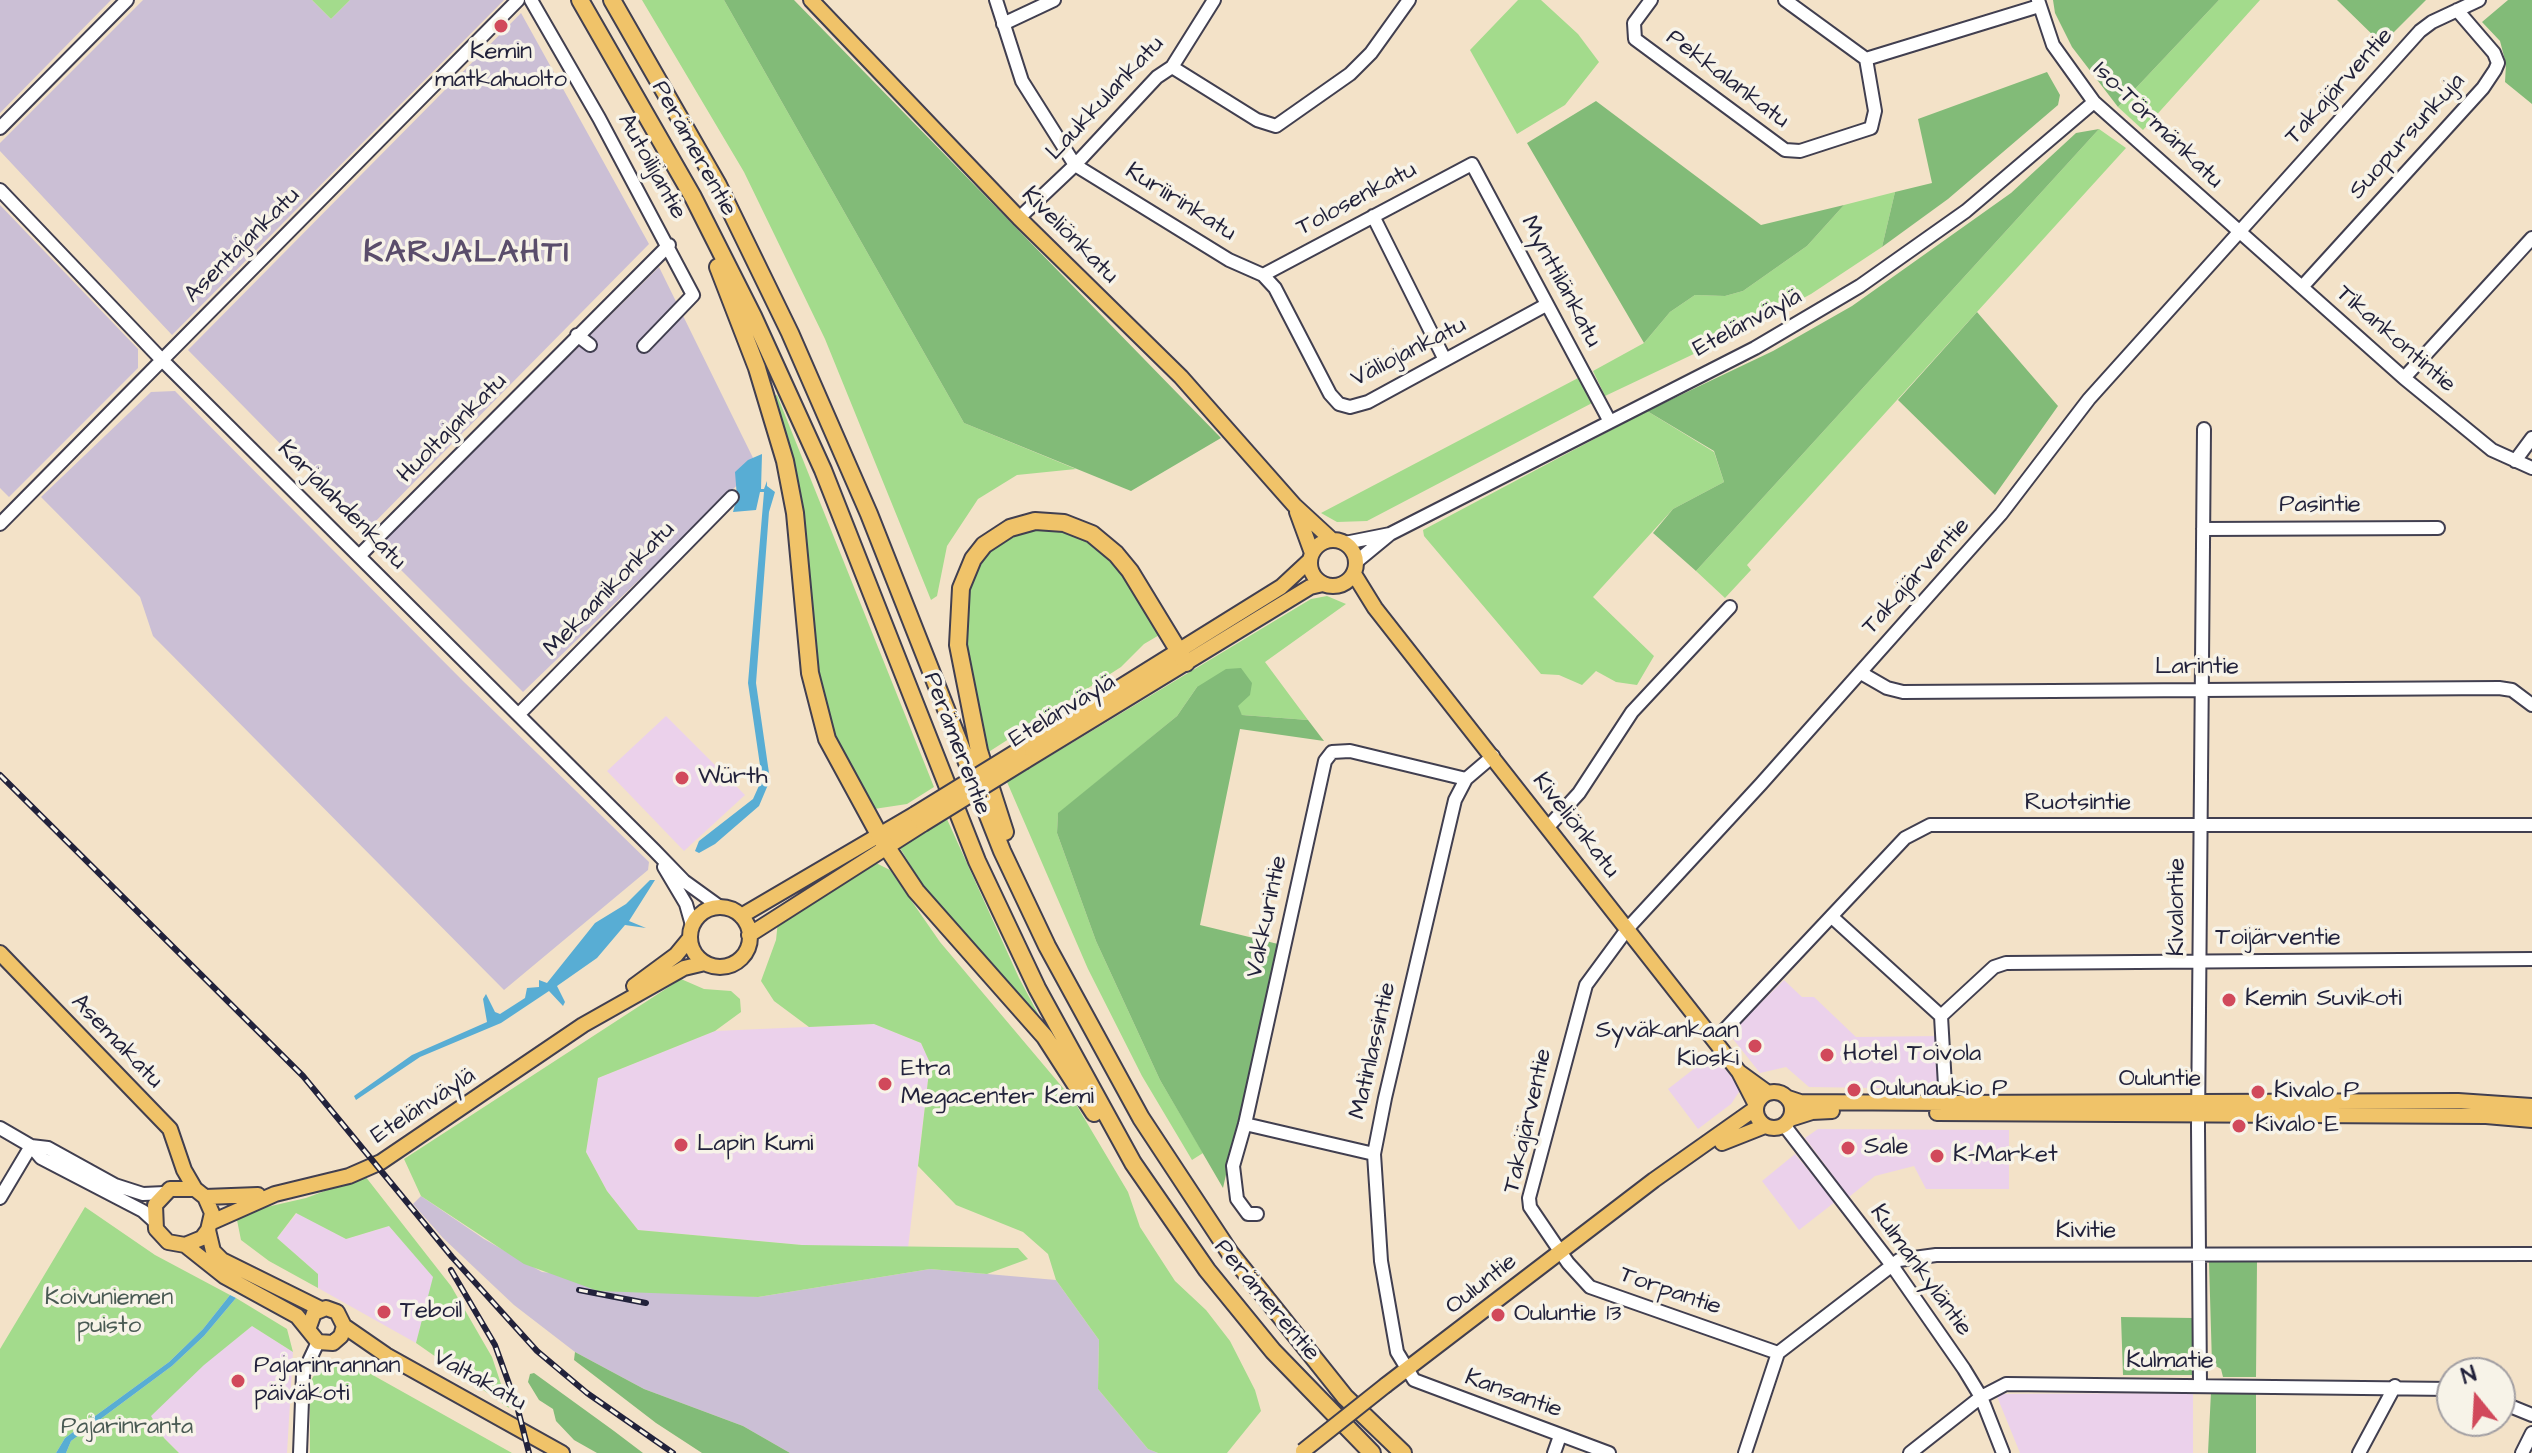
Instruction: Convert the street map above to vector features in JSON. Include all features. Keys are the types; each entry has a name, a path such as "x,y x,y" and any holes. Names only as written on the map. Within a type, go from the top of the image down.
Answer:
{"highway":[{"name":"Perämerentie","path":"580,0 715,239 823,470 977,861 1037,988 1133,1163 1238,1312 1372,1453"},
{"name":"Perämerentie","path":"612,0 718,185 790,333 869,514 1002,851 1047,946 1141,1118 1230,1253 1345,1397 1403,1453"},
{"path":"715,239 713,255 757,368 788,474 810,673 819,715 842,772 882,841 967,952 1045,1037 1116,1147 1133,1163"},
{"path":"1047,946 1038,910 1010,847 968,702 958,645 958,604 966,573 984,545 1010,528 1049,521 1080,528 1104,543 1130,571 1182,656"}],"main road":[{"name":"Kiveliönkatu","path":"811,0 1019,218 1181,377 1294,505 1339,541"},
{"name":"Kiveliönkatu","path":"1294,505 1311,556"},
{"path":"1339,541 1355,568 1330,585 1312,574 1311,556 1320,543 1339,541"},
{"name":"Etelänväylä","path":"741,916 882,841 1182,656 1281,587 1311,556"},
{"name":"Kiveliönkatu","path":"1355,568 1375,608 1715,1040 1739,1072 1756,1106"},
{"name":"Kiveliönkatu","path":"1330,585 1375,608"},
{"name":"Etelänväylä","path":"1182,656 1310,587 1330,585"},
{"name":"Etelänväylä","path":"749,935 882,841"},
{"path":"720,907 741,916 749,935 744,954 735,963 722,967 705,963 694,952 691,932 708,909 720,907"},
{"name":"Etelänväylä","path":"210,1226 275,1194 349,1176 381,1162 583,1025 676,955 691,932"},
{"name":"Asemakatu","path":"0,953 170,1129 184,1170 200,1193"},
{"name":"Etelänväylä","path":"583,1025 684,968 705,963"},
{"name":"Kiveliönkatu","path":"1739,1072 1768,1093"},
{"path":"1768,1093 1781,1093 1788,1098 1792,1110 1787,1122 1765,1126 1758,1119 1756,1106 1768,1093"},
{"name":"Ouluntie","path":"1788,1098 1800,1102 2486,1116 2532,1120"},
{"name":"Ouluntie","path":"1787,1122 1828,1111 2198,1109 2458,1101 2532,1106"},
{"name":"Ouluntie","path":"1302,1452 1756,1106"},
{"name":"Ouluntie","path":"1692,1154 1765,1126"},
{"path":"184,1170 155,1205 154,1221 168,1242 185,1245 194,1243 210,1226"},
{"path":"170,1190 200,1193 210,1226 213,1251 222,1260 321,1309 337,1312 344,1326 341,1336 325,1342 268,1297 224,1276 185,1245"},
{"name":"Etelänväylä","path":"200,1193 275,1194"},
{"path":"309,1327 310,1319 321,1309"},
{"name":"Valtakatu","path":"344,1326 374,1348 562,1453"},
{"name":"Valtakatu","path":"325,1342 374,1348"}],"street":[{"path":"0,128 127,0"},
{"name":"Asentajankatu","path":"0,524 518,0"},
{"name":"Autoilijantie","path":"531,0 669,245 693,295 644,346"},
{"path":"996,0 1031,98 1075,165"},
{"path":"1003,24 1054,0"},
{"name":"Laukkulankatu","path":"1019,218 1075,165 1157,77 1172,67 1214,0"},
{"path":"1172,67 1257,120 1276,126 1350,74 1371,53 1409,0"},
{"name":"Pekkalankatu","path":"1651,0 1634,23 1632,33 1635,39 1763,136 1790,151 1871,128 1875,111 1866,59"},
{"path":"1785,0 1866,59 2039,3"},
{"name":"Takajärventie","path":"1560,1253 1530,1207 1529,1198 1583,993 1628,928 1861,673 2001,514 2089,399 2420,31 2479,0"},
{"name":"Iso-Törmänkatu","path":"2039,3 2058,54 2094,102 2238,233"},
{"name":"Suopursunkuja","path":"2302,287 2483,88 2495,70 2498,63 2494,53 2457,10"},
{"name":"Etelänväylä","path":"1355,568 1390,534 1755,348 1860,286 1966,211 2094,102"},
{"name":"Mynttilänkatu","path":"1472,164 1609,420"},
{"name":"Tolosenkatu","path":"1263,275 1472,164"},
{"name":"Kuriirinkatu","path":"1075,165 1229,260 1263,275"},
{"name":"Karjalahdenkatu","path":"0,190 162,360 684,881 720,907"},
{"path":"1373,216 1445,360"},
{"name":"Tikankontintie","path":"2238,233 2404,378 2492,450 2532,468"},
{"path":"2404,378 2532,238"},
{"name":"Huoltajankatu","path":"360,555 669,245"},
{"name":"Väliojankatu","path":"1263,275 1275,288 1330,394 1341,405 1350,407 1368,402 1546,305"},
{"path":"577,335 590,345"},
{"name":"Kivalontie","path":"2200,1385 2198,1109 2204,429"},
{"path":"2515,461 2532,438"},
{"name":"Mekaanikonkatu","path":"519,714 732,497"},
{"name":"Pasintie","path":"2203,529 2438,528"},
{"name":"Etelänväylä","path":"1339,541 1390,534"},
{"path":"1548,827 1579,793 1632,712 1730,607"},
{"name":"Larintie","path":"1861,673 1887,688 1903,692 2499,688 2512,690 2532,705"},
{"name":"Vakkurintie","path":"1257,1214 1248,1214 1242,1208 1232,1179 1327,757 1332,752 1350,751 1466,779"},
{"name":"Matinlassintie","path":"1406,1372 1397,1352 1381,1261 1374,1154 1453,806 1466,779 1493,756"},
{"name":"Ruotsintie","path":"1715,1040 1905,838 1930,825 2532,825"},
{"name":"Karjalahdenkatu","path":"654,850 686,904 691,932"},
{"path":"1832,917 1941,1016 1946,1103"},
{"name":"Toijärventie","path":"1941,1016 2002,963 2532,959"},
{"name":"Kulmankyläntie","path":"1787,1122 1891,1264 1981,1397 2003,1453"},
{"path":"1245,1124 1374,1154"},
{"path":"0,1128 31,1146 41,1158 143,1211 154,1221"},
{"path":"31,1146 48,1148 115,1185 143,1194 170,1190"},
{"path":"0,1198 31,1146"},
{"name":"Torpantie","path":"1560,1253 1594,1289 1778,1353"},
{"name":"Kivitie","path":"1778,1353 1891,1264 1918,1256 2532,1254"},
{"path":"300,1453 303,1374 325,1342"},
{"path":"1745,1453 1778,1353"},
{"name":"Kansantie","path":"1406,1372 1421,1386 1609,1453"},
{"name":"Kulmatie","path":"1910,1453 1981,1397 2010,1384 2436,1388"},
{"path":"2359,1453 2395,1386"},
{"path":"2522,1453 2532,1433"},
{"path":"1554,1453 1560,1436"}],"shaded area":[{"path":"0,0 111,0 0,113"},
{"path":"143,0 312,0 331,19 350,0 504,0 172,335 0,151 0,143"},
{"path":"521,13 649,244 366,531 188,350"},
{"path":"0,205 138,349 138,368 9,497 0,488"},
{"path":"659,267 757,466 523,692 381,550 384,540"},
{"path":"175,391 463,681 649,862 648,870 504,990 153,636 140,597 41,497 151,392"},
{"path":"666,716 745,795 684,851 607,771"},
{"path":"1784,980 1802,997 1814,997 1856,1037 1940,1036 1942,1089 1809,1087 1786,1067 1760,1073 1729,1034"},
{"path":"874,1024 921,1043 930,1063 908,1248 802,1245 638,1230 607,1191 586,1152 598,1078 715,1031"},
{"path":"1713,1054 1741,1089 1731,1104 1698,1129 1668,1089"},
{"path":"1818,1129 2009,1130 2009,1189 1926,1189 1914,1166 1875,1176 1849,1197 1805,1138"},
{"path":"1795,1154 1835,1202 1799,1230 1762,1181"},
{"path":"421,1196 484,1239 542,1272 758,1297 930,1269 1056,1280 1099,1340 1098,1389 1148,1449 1158,1453 790,1453 743,1426 644,1389 575,1352 514,1305 443,1238 413,1204"},
{"path":"297,1213 346,1239 389,1226 434,1277 416,1343 318,1288 318,1274 277,1238"},
{"name":"Pajarinrannan päiväkoti","path":"252,1326 293,1352 287,1453 179,1453 164,1438 150,1416 204,1364"},
{"path":"2193,1393 2193,1453 2020,1453 1996,1394"}],"green space":[{"path":"312,0 350,0 331,19"},
{"path":"642,0 724,0 964,423 1076,469 1017,475 978,499 947,546 937,596 931,600 825,339 744,172"},
{"path":"724,0 794,0 1221,438 1131,491 964,423"},
{"path":"1518,0 1541,0 1578,34 1599,62 1565,105 1517,134 1470,50"},
{"path":"2053,0 2219,0 2118,107 2072,47 2055,13"},
{"path":"2219,0 2260,0 2143,130 2118,107"},
{"path":"2337,0 2426,0 2382,44"},
{"path":"2508,0 2532,0 2532,104 2505,82 2506,64 2500,41 2482,22"},
{"path":"2047,72 2060,95 2058,105 1948,199 1882,247 1895,192 1932,183 1918,119"},
{"path":"1596,101 1761,225 1844,205 1807,246 1743,291 1725,296 1695,295 1670,312 1644,343 1527,143"},
{"path":"2099,129 2126,148 1747,565 1751,570 1725,598 1696,571"},
{"path":"2099,129 1696,571 1653,533 1673,509 1724,482 1714,451 1647,411 1773,351 1852,306 2011,193 2076,133"},
{"path":"1895,192 1882,247 1811,294 1736,334 1605,396 1593,371 1644,343 1670,312 1695,295 1725,296 1743,291 1807,246 1844,205"},
{"path":"1977,312 2058,406 1995,495 1898,400"},
{"path":"1580,377 1594,402 1367,521 1337,522 1321,513"},
{"path":"777,395 934,787 907,804 874,809 837,742 827,717 815,659 798,489 774,396"},
{"path":"1647,411 1714,452 1724,482 1673,509 1593,597 1654,656 1637,685 1616,682 1596,671 1582,685 1559,675 1541,674 1424,536 1423,530"},
{"path":"1026,529 1058,529 1086,539 1122,573 1161,634 1144,644 1121,667 987,753 970,680 965,607 970,585 985,557 1003,540"},
{"path":"1327,596 1346,604 1265,662 1308,720 1242,715 1237,707 1197,687 1177,716 1058,814 1057,833 1096,941 1160,1080 1203,1153 1192,1160 1142,1076 1088,969 1007,782 1311,599"},
{"path":"1241,668 1252,683 1250,695 1238,706 1242,715 1308,720 1324,741 1240,729 1200,925 1278,944 1223,1188 1160,1080 1096,941 1057,833 1058,813 1177,716 1197,687 1226,669"},
{"path":"946,817 1019,978 1052,1040 928,894 900,848 902,843"},
{"path":"876,863 890,870 940,942 1074,1101 1128,1192 1140,1227 1175,1281 1206,1310 1230,1341 1255,1390 1261,1411 1227,1453 1158,1453 1148,1449 1098,1389 1099,1340 1056,1280 1048,1254 1023,1232 956,1205 918,1166 930,1063 921,1043 874,1024 809,1027 774,1001 761,981 776,940 778,921 868,864"},
{"path":"681,979 704,989 731,991 740,999 741,1012 715,1031 598,1078 586,1152 607,1191 638,1230 802,1245 1018,1248 1028,1259 987,1274 930,1269 758,1297 598,1291 524,1264 421,1196 404,1159"},
{"path":"365,1176 451,1286 492,1357 509,1408 416,1343 433,1277 389,1226 346,1239 296,1213 277,1238 318,1274 318,1288 269,1261 241,1240 237,1220 258,1209 306,1198"},
{"name":"Koivuniemen puisto","path":"85,1207 155,1255 230,1295 203,1329 169,1362 65,1438 56,1453 0,1453 0,1349"},
{"path":"2209,1262 2257,1262 2256,1377 2223,1377 2221,1369 2212,1364"},
{"name":"Pajarinranta","path":"236,1298 287,1329 293,1352 252,1326 204,1365 151,1416 164,1438 179,1453 66,1453 71,1441 172,1366 204,1336"},
{"path":"2121,1317 2193,1318 2193,1375 2123,1375"},
{"path":"575,1352 644,1389 743,1426 790,1453 702,1453 656,1423 574,1360"},
{"path":"353,1364 512,1453 310,1453 310,1382 318,1369"},
{"path":"534,1373 643,1453 597,1453 574,1440 556,1421 553,1409 539,1400 528,1382 530,1374"},
{"path":"2256,1391 2256,1453 2208,1453 2211,1392"}],"water":[{"path":"762,454 761,489 767,481 767,486 775,492 769,512 756,683 770,780 759,806 715,844 699,853 695,851 699,841 753,799 762,779 748,683 764,492 760,492 756,510 733,512 737,497 735,472 748,460"},
{"path":"650,880 655,880 629,921 646,928 625,925 597,958 557,986 565,1002 563,1006 549,991 501,1023 420,1057 356,1100 354,1096 412,1055 487,1022 483,999 486,994 495,1012 500,1014 525,998 527,988 539,987 539,980 547,983 595,923 626,904"},
{"path":"230,1295 236,1298 204,1336 172,1366 71,1441 66,1453 56,1453 65,1438 169,1362 203,1329"}],"railway":[{"path":"0,775 303,1076 452,1257 537,1351 587,1393 673,1453"},
{"path":"451,1270 495,1345 517,1406 529,1453"},
{"path":"579,1290 646,1303"}],"place":[{"name":"Kemin matkahuolto","path":"501,26"},
{"name":"Würth","path":"682,778"},
{"name":"Kemin Suvikoti","path":"2229,1000"},
{"name":"Syväkankaan Kioski","path":"1755,1046"},
{"name":"Hotel Toivola","path":"1827,1055"},
{"name":"Etra Megacenter Kemi","path":"885,1084"},
{"name":"Oulunaukio P","path":"1854,1090"},
{"name":"Kivalo P","path":"2258,1092"},
{"name":"Kivalo E","path":"2239,1126"},
{"name":"Lapin Kumi","path":"681,1145"},
{"name":"Sale","path":"1848,1148"},
{"name":"K-Market","path":"1937,1156"},
{"name":"Teboil","path":"384,1312"},
{"name":"Ouluntie 13","path":"1498,1315"},
{"name":"Pajarinrannan päiväkoti","path":"238,1381"}],"district":[{"name":"KARJALAHTI","path":"467,254"}]}
